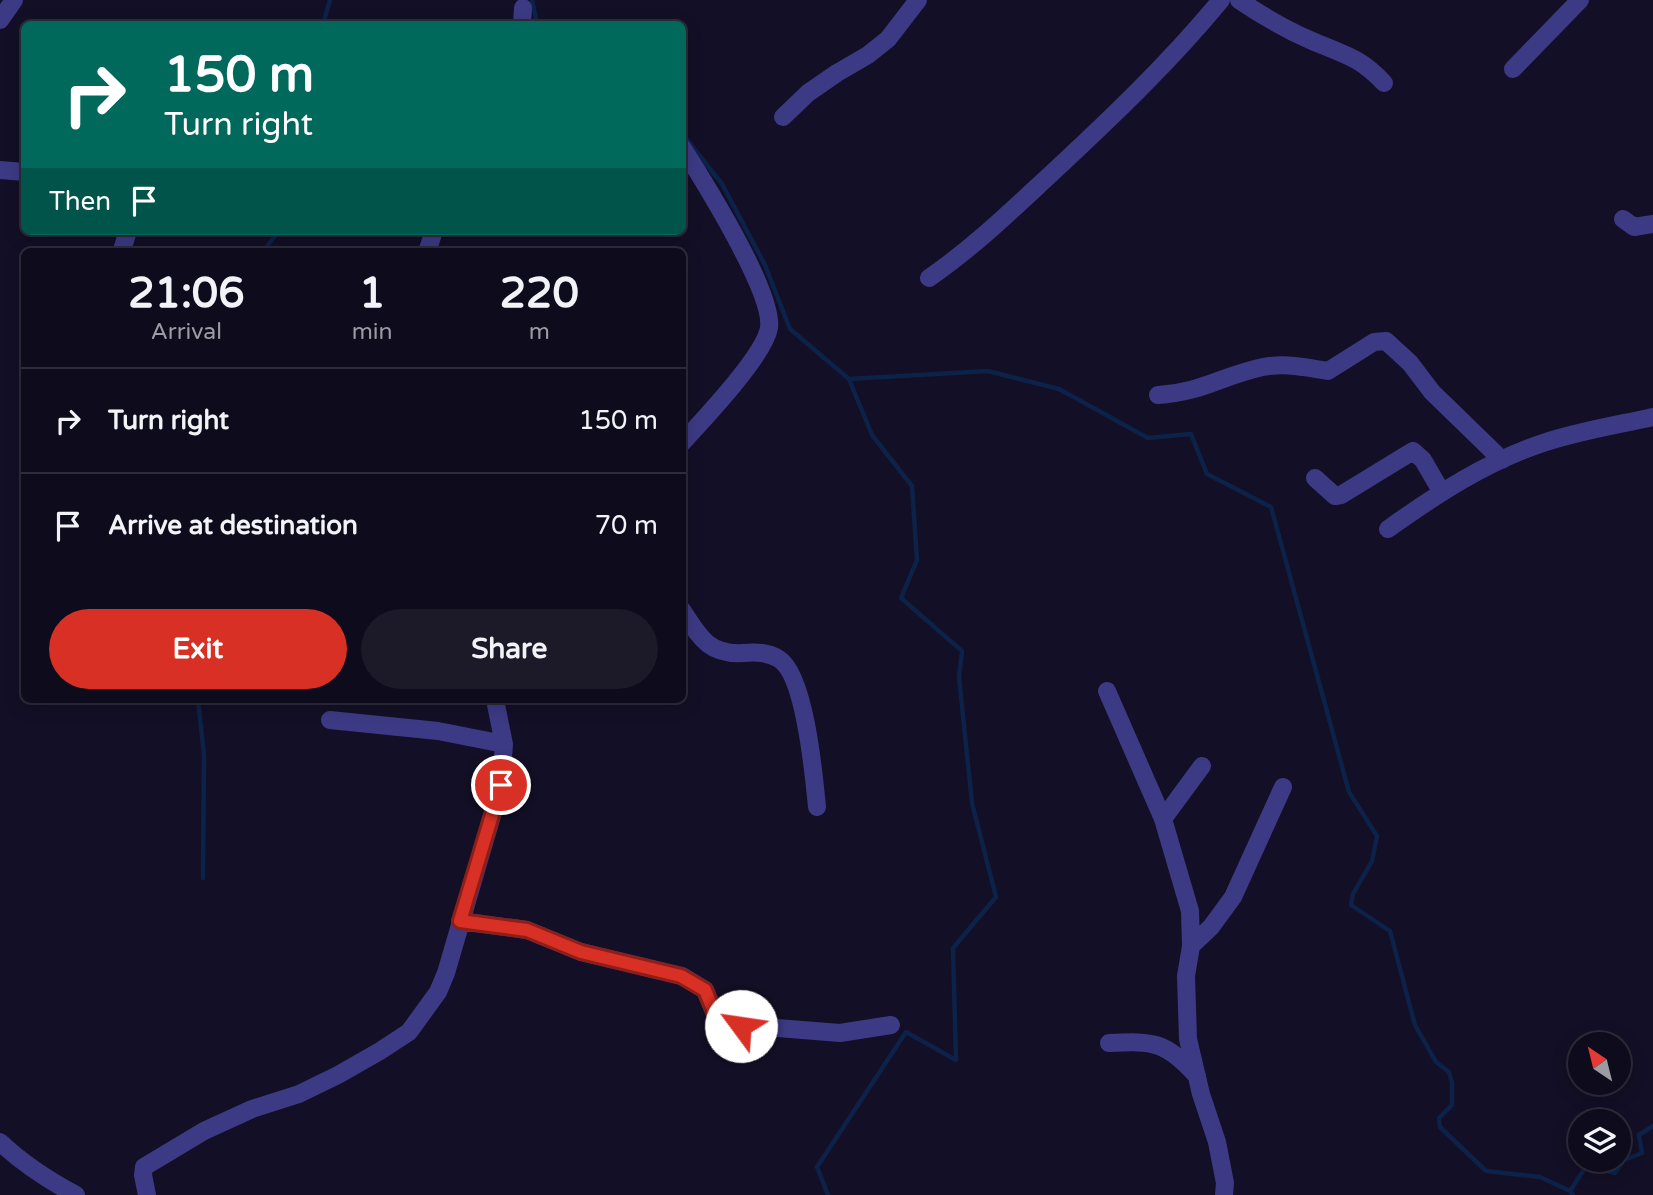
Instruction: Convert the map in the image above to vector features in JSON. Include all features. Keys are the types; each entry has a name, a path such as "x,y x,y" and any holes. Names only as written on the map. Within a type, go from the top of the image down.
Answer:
{"street":[{"path":"0,20 14,0"},
{"path":"783,117 818,86 878,47 918,0"},
{"path":"929,278 986,235 1078,151 1164,65 1221,0"},
{"path":"1239,0 1296,33 1357,59 1384,83"},
{"path":"1513,69 1580,0"},
{"path":"686,153 714,198 750,268 765,300 769,329 737,381 686,438"},
{"path":"0,170 21,172"},
{"path":"1623,219 1634,227 1653,224"},
{"path":"1158,395 1196,390 1264,367 1306,366 1328,371 1379,340 1391,345 1410,363 1432,392 1502,460"},
{"path":"1388,529 1441,491 1502,460 1544,443 1653,417"},
{"path":"1315,478 1335,496 1341,495 1413,451 1418,454 1441,491"},
{"path":"686,616 714,649 724,653 766,653 790,668 805,719 817,807"},
{"path":"1107,691 1163,819 1190,911 1191,946 1186,976 1185,1009 1188,1039 1217,1142 1224,1195"},
{"path":"147,1195 144,1167 156,1158 204,1131 252,1109 299,1094 338,1075 409,1032 438,992 446,973 501,785 504,744 496,703"},
{"path":"330,719 438,731 504,744"},
{"path":"1163,819 1202,766"},
{"path":"1191,946 1211,927 1233,897 1283,787"},
{"path":"460,921 527,930 581,952 681,976 705,990 715,1014 727,1024 840,1032 891,1025"},
{"path":"1109,1043 1146,1041 1181,1059 1197,1076"},
{"path":"0,1142 47,1180 76,1195"}],"waterway":[{"path":"324,21 330,0"},
{"path":"532,0 536,21"},
{"path":"686,137 722,184 765,265 790,329 849,379 988,371 1059,389 1148,438 1191,434 1207,474 1271,507 1349,792 1377,836 1372,861 1353,894 1351,905 1390,931 1415,1025 1436,1062 1449,1072 1452,1105 1439,1118 1440,1127 1486,1171 1540,1177 1573,1195"},
{"path":"267,248 276,235"},
{"path":"828,1195 817,1167 906,1032 956,1060 953,948 996,897 972,803 959,677 962,651 901,598 917,560 912,486 872,435 849,379"},
{"path":"198,703 204,755 203,878"},
{"path":"1570,1191 1587,1165 1615,1173 1624,1160 1642,1153 1639,1135 1653,1126"}],"route":[{"path":"501,785 460,921 527,930 603,959 681,976 705,990 720,1020 741,1026"}]}
